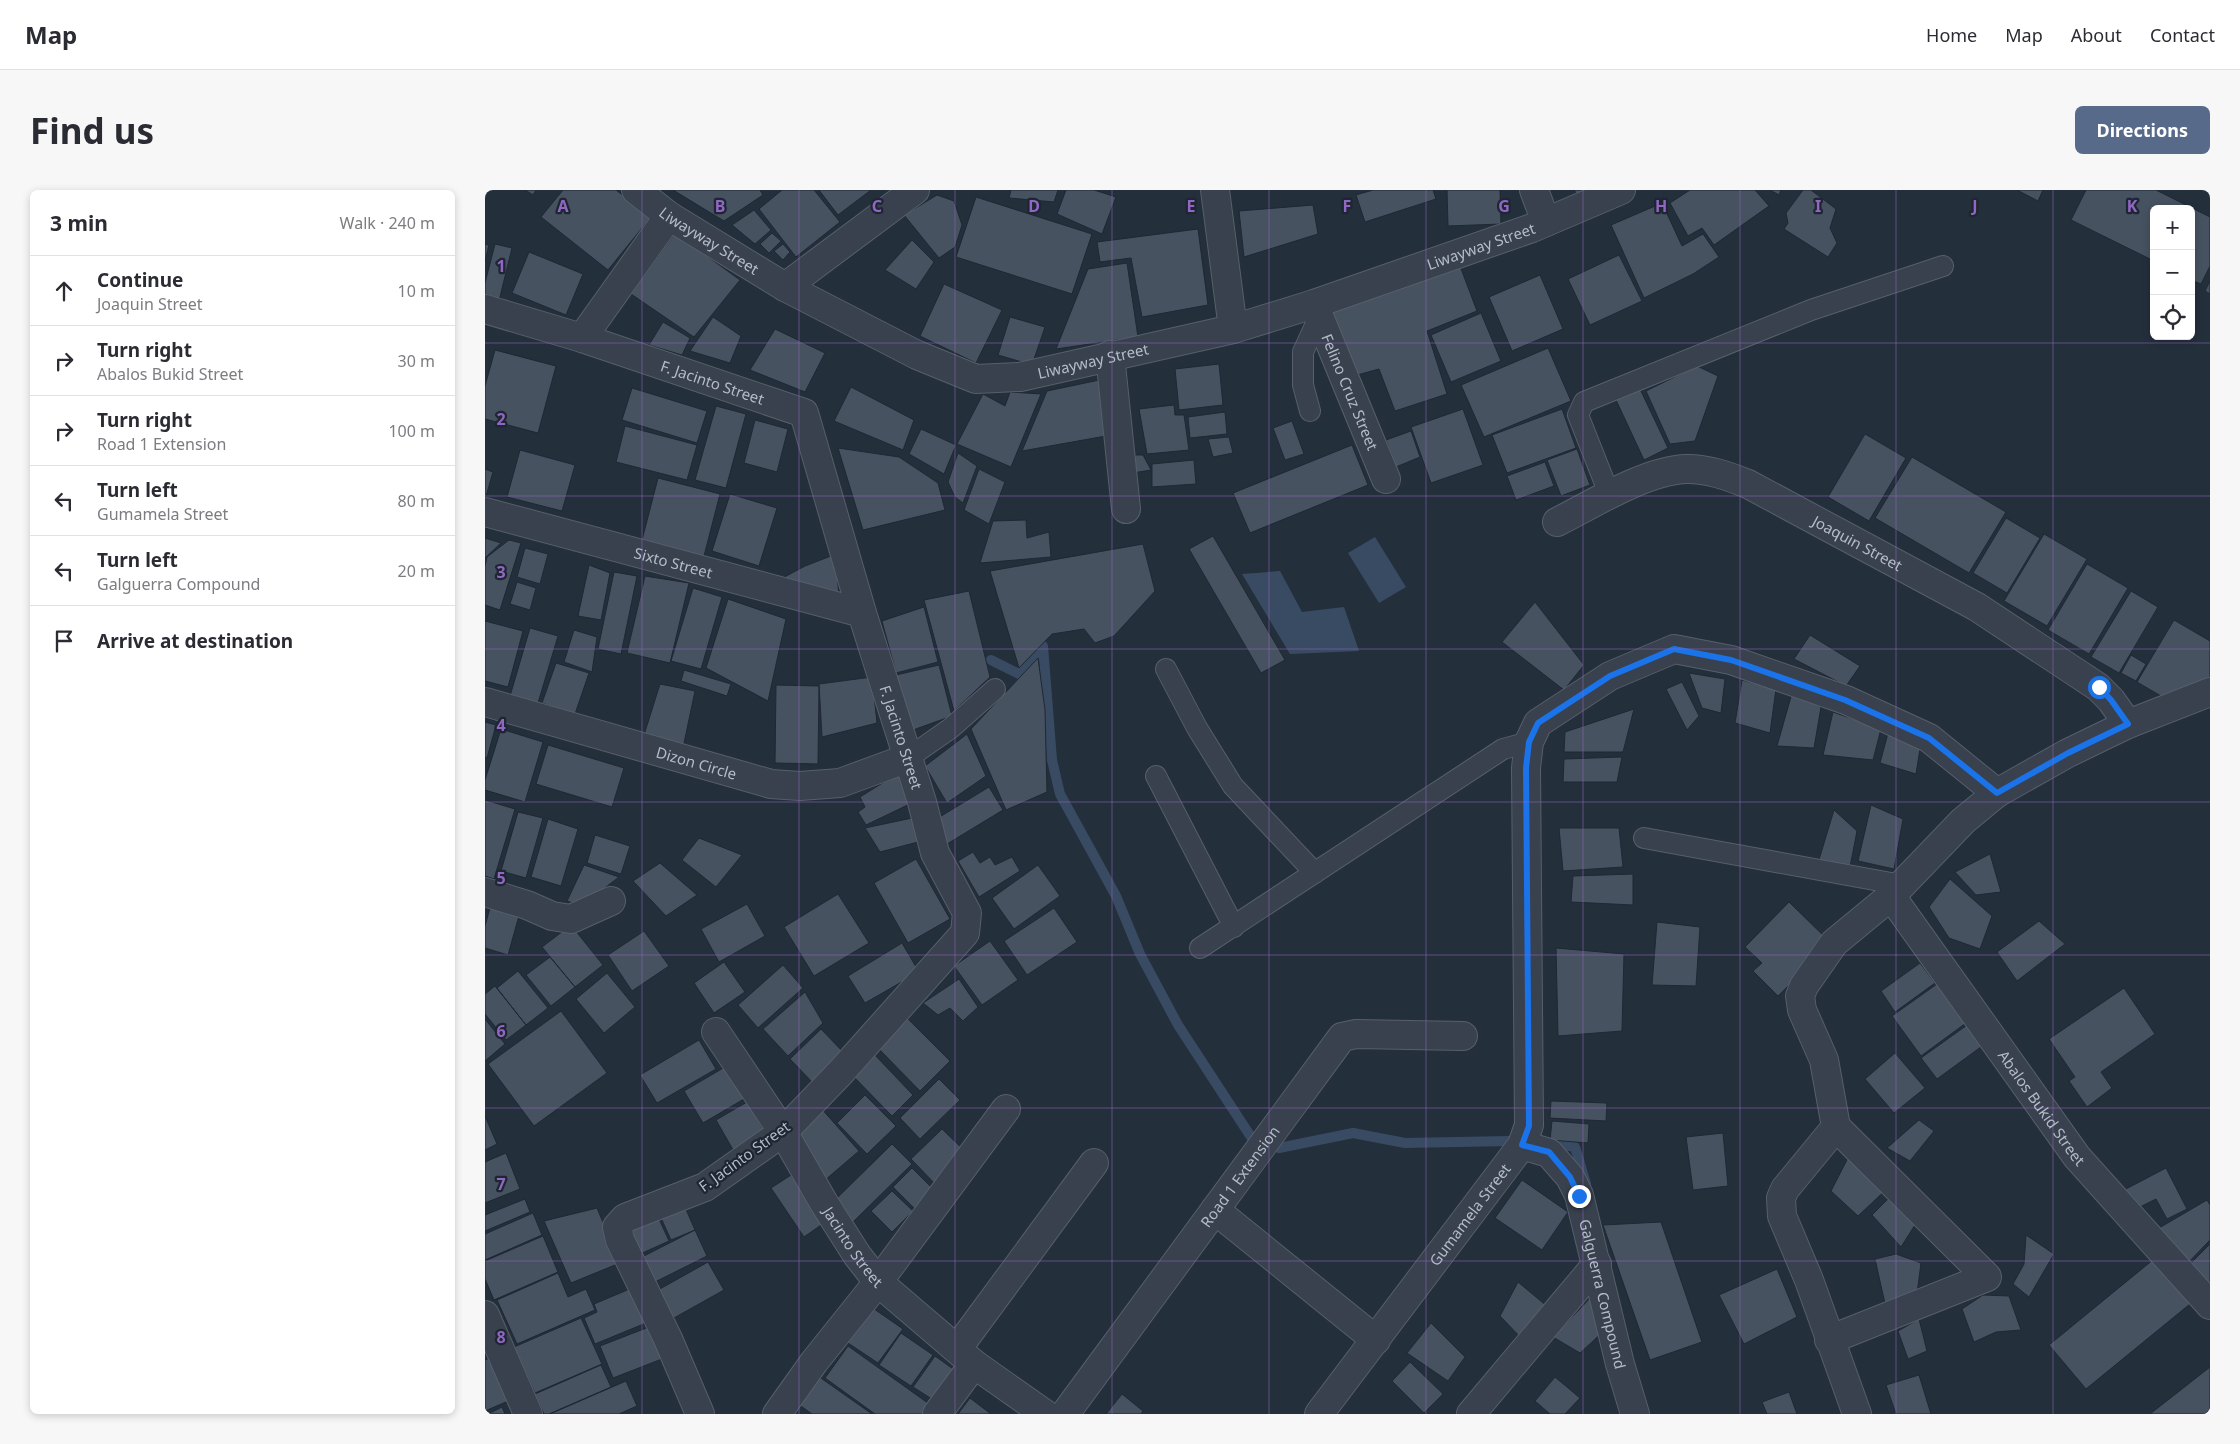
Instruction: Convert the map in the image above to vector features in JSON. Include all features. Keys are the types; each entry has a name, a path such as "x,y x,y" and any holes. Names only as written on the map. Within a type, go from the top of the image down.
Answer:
{"street":[{"name":"Liwayway Street","path":"637,190 669,216 785,287 917,355 976,380 1020,377 1110,355 1317,311 1546,222 1534,190"},
{"path":"785,287 915,190"},
{"path":"1215,190 1233,329"},
{"path":"1546,222 1621,190"},
{"path":"582,338 669,216"},
{"name":"F. Jacinto Street","path":"485,310 582,338 804,413 862,613 908,758 935,852 967,913 965,933 840,1073 783,1132 705,1187 625,1218 617,1227 624,1249 668,1339 700,1414"},
{"name":"Felino Cruz Street","path":"1317,311 1386,479"},
{"path":"1110,355 1126,509"},
{"name":"Joaquin Street","path":"1557,522 1654,474 1685,469 1719,473 1748,484 1977,607 2099,687 2128,724"},
{"name":"Sixto Street","path":"485,512 862,613"},
{"path":"1529,742 1538,723 1610,676 1674,649 1731,660 1845,700 1929,738 1997,793"},
{"path":"1829,1340 1987,1277 1836,1127 1824,1060 1802,1010 1800,996 1804,986 1834,943 1896,891 1963,820 1997,793 2068,753 2128,724 2210,692"},
{"name":"Dizon Circle","path":"485,702 771,784 800,786 840,783 908,758"},
{"name":"Gumamela Street","path":"1319,1414 1376,1340 1417,1281 1522,1145 1529,1126 1526,768 1529,742"},
{"name":"Abalos Bukid Street","path":"1896,891 2077,1157 2210,1305"},
{"path":"485,892 527,905 552,916 571,919 611,901"},
{"name":"Jacinto Street","path":"716,1032 783,1132 824,1204 857,1255 878,1282 966,1356 1045,1414"},
{"name":"Road 1 Extension","path":"1065,1414 1342,1037 1356,1034 1463,1036"},
{"path":"777,1414 814,1362 878,1282 1006,1109"},
{"path":"1836,1127 1785,1189 1781,1198 1782,1216 1809,1280 1857,1414"},
{"name":"Galguerra Compound","path":"1522,1145 1549,1152 1570,1177 1579,1196 1620,1364 1635,1414"},
{"path":"937,1414 966,1356 1094,1164"},
{"path":"1215,1210 1376,1340"},
{"path":"1471,1414 1597,1264"},
{"path":"485,1315 528,1414"}],"lane":[{"path":"1610,496 1578,415 1584,402 1811,310 1943,266"},
{"path":"1310,411 1303,385 1303,352 1317,311"},
{"path":"1165,669 1197,728 1233,786 1315,873"},
{"path":"908,758 951,728 995,689"},
{"path":"1200,948 1315,873 1393,819 1503,749 1529,742"},
{"path":"1156,776 1233,927"},
{"path":"1644,838 1896,891"}],"water":[{"path":"1375,537 1406,587 1379,603 1348,553"},
{"path":"1280,571 1302,612 1344,607 1359,651 1290,654 1242,574"}],"building":[{"path":"525,190 536,190 533,195"},
{"path":"563,190 616,190 651,217 608,270 541,217"},
{"path":"673,190 760,190 763,195 724,221"},
{"path":"782,190 814,190 840,222 796,257 759,209"},
{"path":"819,190 871,190 838,215"},
{"path":"1011,190 1058,190 1054,202 1009,198"},
{"path":"1066,190 1094,190 1116,197 1102,234 1057,214"},
{"path":"1373,190 1433,190 1436,199 1365,222 1356,195"},
{"path":"1447,190 1500,190 1501,224 1448,226"},
{"path":"1574,190 1596,190 1579,197"},
{"path":"1690,190 1755,190 1769,206 1714,245 1702,228 1688,236 1670,203"},
{"path":"1770,190 1781,190 1779,195"},
{"path":"1803,190 1811,190 1836,209 1830,228 1837,243 1828,257 1784,229 1788,223 1786,213"},
{"path":"2017,190 2043,190 2038,201"},
{"path":"2086,190 2156,190 2186,205 2150,205 2150,259 2071,220"},
{"path":"937,195 954,201 962,225 955,247 939,258 904,215"},
{"path":"976,197 1092,234 1072,294 956,257"},
{"path":"1662,203 1682,246 1703,234 1719,257 1693,274 1644,298 1611,225"},
{"path":"1313,205 1318,234 1244,257 1239,211"},
{"path":"754,210 771,230 755,244 732,225"},
{"path":"2195,210 2210,217 2210,266 2201,284 2195,282"},
{"path":"1198,229 1208,305 1142,317 1131,258 1100,262 1097,242"},
{"path":"675,233 740,280 694,337 631,294"},
{"path":"772,233 781,241 769,253 760,244"},
{"path":"912,240 934,262 916,289 885,270"},
{"path":"485,244 489,245 485,261"},
{"path":"495,244 512,248 499,301 485,297 485,283"},
{"path":"783,244 790,252 783,260 774,251"},
{"path":"529,252 583,274 566,315 512,293"},
{"path":"1619,255 1642,301 1590,325 1568,279"},
{"path":"1127,263 1138,337 1056,349 1088,269"},
{"path":"1460,266 1477,311 1427,331 1447,394 1395,411 1379,369 1357,375 1332,311"},
{"path":"1540,275 1563,329 1512,351 1489,297"},
{"path":"2210,281 2210,294 2205,291"},
{"path":"944,284 1002,310 976,363 920,336"},
{"path":"1481,313 1501,361 1451,382 1431,335"},
{"path":"713,317 741,336 730,363 690,351"},
{"path":"1010,317 1045,327 1032,365 998,355"},
{"path":"663,322 690,338 682,355 649,345"},
{"path":"775,329 825,353 805,392 750,370"},
{"path":"1548,348 1571,401 1484,437 1461,385"},
{"path":"495,350 556,366 538,433 485,419 485,386"},
{"path":"1219,364 1223,405 1179,410 1175,369"},
{"path":"1697,366 1718,376 1695,441 1670,444 1646,391"},
{"path":"1109,378 1117,434 1022,451 1047,391"},
{"path":"851,387 914,420 903,450 834,421"},
{"path":"632,388 707,411 697,443 622,420"},
{"path":"1640,389 1668,448 1644,460 1616,400"},
{"path":"1010,392 1041,394 1011,467 957,444 983,394 1005,406"},
{"path":"1174,405 1175,415 1184,415 1189,450 1147,454 1139,409"},
{"path":"716,406 746,414 726,488 695,480"},
{"path":"1463,409 1483,465 1431,483 1411,427"},
{"path":"1562,409 1576,448 1507,473 1492,435"},
{"path":"1225,412 1227,434 1190,438 1188,417"},
{"path":"755,420 788,429 777,472 744,463"},
{"path":"1292,421 1304,454 1285,460 1273,428"},
{"path":"625,426 697,445 687,480 616,462"},
{"path":"921,429 956,445 944,474 909,454"},
{"path":"1411,431 1420,457 1396,467 1386,440"},
{"path":"1865,434 1906,458 1869,521 1828,497"},
{"path":"1229,437 1233,453 1213,457 1208,439"},
{"path":"1352,445 1368,485 1250,533 1233,493"},
{"path":"838,448 899,457 938,483 945,510 863,530"},
{"path":"1577,449 1590,485 1561,496 1547,460"},
{"path":"520,450 575,465 562,511 507,497"},
{"path":"958,453 977,466 963,503 955,497 948,482"},
{"path":"1135,455 1143,455 1151,470 1133,473"},
{"path":"1912,457 2006,512 1969,573 1875,518"},
{"path":"1194,460 1196,484 1152,487 1152,464"},
{"path":"1545,462 1554,486 1516,500 1507,476"},
{"path":"485,469 493,472 485,500"},
{"path":"979,469 1005,482 989,524 964,510"},
{"path":"658,478 720,494 703,560 641,544"},
{"path":"730,494 777,508 759,566 712,551"},
{"path":"2006,518 2040,538 2007,593 1973,573"},
{"path":"1026,520 1027,538 1049,532 1051,557 980,563 993,521"},
{"path":"2044,534 2087,559 2047,626 2004,601"},
{"path":"1213,536 1285,660 1261,673 1189,549"},
{"path":"485,538 501,543 485,558"},
{"path":"509,540 521,543 500,610 485,605 485,566 487,557"},
{"path":"1143,544 1155,591 1114,636 1095,643 1084,629 1052,634 1019,668 990,571"},
{"path":"525,548 548,554 540,584 517,577"},
{"path":"836,554 839,600 777,581 805,566"},
{"path":"2087,564 2128,588 2089,654 2048,630"},
{"path":"589,565 610,573 601,620 578,616"},
{"path":"614,572 637,576 621,654 598,649"},
{"path":"645,576 689,583 670,663 627,653"},
{"path":"517,582 536,588 530,610 510,604"},
{"path":"693,588 722,597 701,669 671,661"},
{"path":"969,591 990,677 954,711 924,600"},
{"path":"2131,591 2158,607 2119,673 2091,657"},
{"path":"728,599 786,619 768,701 706,668"},
{"path":"1535,602 1584,665 1564,690 1502,642"},
{"path":"924,607 938,662 896,673 882,621"},
{"path":"2174,620 2210,641 2210,682 2166,699 2137,682"},
{"path":"485,621 523,631 508,687 485,681"},
{"path":"530,628 558,636 538,703 510,696"},
{"path":"574,630 597,637 592,672 564,662"},
{"path":"1810,635 1860,666 1846,686 1794,659"},
{"path":"2131,655 2146,664 2136,681 2121,673"},
{"path":"1038,658 1045,710 1047,792 1006,810 971,729"},
{"path":"556,663 589,673 575,714 542,703"},
{"path":"939,665 952,716 913,730 896,675"},
{"path":"684,670 731,684 727,696 681,681"},
{"path":"1689,673 1725,679 1721,713 1702,708"},
{"path":"872,677 877,723 822,737 819,684"},
{"path":"1742,680 1776,689 1770,733 1735,723"},
{"path":"1682,682 1699,716 1687,730 1666,689"},
{"path":"660,684 695,691 683,748 644,735"},
{"path":"776,685 819,686 818,764 775,763"},
{"path":"1792,693 1821,707 1814,748 1777,746"},
{"path":"1634,709 1623,752 1564,752 1565,732"},
{"path":"1833,712 1881,729 1873,760 1823,755"},
{"path":"485,722 496,725 487,758 485,757"},
{"path":"501,729 543,742 525,802 485,790 485,780"},
{"path":"1888,733 1920,749 1916,774 1880,763"},
{"path":"967,734 986,776 947,803 925,766"},
{"path":"548,745 624,768 612,807 536,784"},
{"path":"1622,757 1617,782 1563,782 1564,759"},
{"path":"900,772 918,800 866,825 858,812 865,807 860,797"},
{"path":"989,787 1003,810 947,844 933,821"},
{"path":"485,800 515,809 494,879 485,876"},
{"path":"1871,805 1903,819 1894,869 1858,861"},
{"path":"1834,810 1857,831 1850,867 1818,863"},
{"path":"518,812 543,818 526,878 501,871"},
{"path":"912,818 918,842 880,852 865,828"},
{"path":"548,819 578,829 561,886 531,877"},
{"path":"1559,828 1619,828 1623,867 1563,871"},
{"path":"595,835 630,846 621,874 587,863"},
{"path":"699,838 742,855 716,887 682,860"},
{"path":"973,852 980,863 990,857 995,865 1012,857 1020,871 979,897 958,861"},
{"path":"1990,854 2001,892 1976,895 1955,872"},
{"path":"916,859 950,919 908,943 874,883"},
{"path":"660,863 697,895 666,916 633,881"},
{"path":"584,865 619,877 581,906 567,901"},
{"path":"1038,865 1060,896 1014,929 992,898"},
{"path":"1633,874 1633,905 1571,902 1573,876"},
{"path":"1950,879 1992,916 1980,949 1949,938 1929,907"},
{"path":"838,894 869,943 814,976 784,927"},
{"path":"493,897 522,905 508,955 485,948 485,926"},
{"path":"1789,902 1831,943 1778,996 1753,971 1762,963 1745,947"},
{"path":"747,904 765,936 719,962 701,929"},
{"path":"1054,908 1077,942 1027,975 1004,941"},
{"path":"2039,921 2065,944 2017,981 1997,952"},
{"path":"1657,922 1700,927 1696,986 1652,985"},
{"path":"571,925 603,965 575,987 542,947"},
{"path":"644,931 669,966 632,991 608,955"},
{"path":"990,941 1018,980 982,1005 954,966"},
{"path":"902,943 919,972 865,1003 848,976"},
{"path":"1556,948 1624,954 1622,1031 1558,1036"},
{"path":"550,957 575,987 551,1006 526,975"},
{"path":"724,962 745,992 714,1013 694,983"},
{"path":"1920,963 1935,983 1895,1012 1881,991"},
{"path":"783,965 803,988 758,1028 738,1005"},
{"path":"518,971 548,1008 526,1025 497,988"},
{"path":"607,973 635,1007 604,1033 576,999"},
{"path":"959,979 978,1007 963,1021 950,1008 938,1015 923,1003"},
{"path":"1937,984 1966,1023 1921,1056 1892,1016"},
{"path":"495,986 526,1025 506,1040 485,1014 485,994"},
{"path":"2124,988 2155,1034 2101,1072 2112,1088 2087,1107 2069,1081 2075,1077 2049,1039"},
{"path":"805,992 823,1023 788,1056 763,1029"},
{"path":"561,1011 607,1073 534,1126 488,1064"},
{"path":"905,1016 950,1061 920,1091 875,1045"},
{"path":"485,1019 505,1044 485,1061"},
{"path":"1970,1023 1985,1044 1937,1079 1921,1058"},
{"path":"821,1029 844,1053 813,1083 790,1059"},
{"path":"699,1040 716,1069 657,1103 640,1075"},
{"path":"873,1053 913,1095 892,1116 851,1074"},
{"path":"1895,1053 1925,1088 1894,1113 1865,1079"},
{"path":"725,1067 744,1099 703,1123 684,1091"},
{"path":"939,1079 960,1100 920,1139 900,1118"},
{"path":"865,1095 896,1126 867,1154 837,1123"},
{"path":"1551,1101 1607,1103 1606,1121 1550,1118"},
{"path":"747,1102 768,1137 736,1155 716,1120"},
{"path":"820,1107 859,1151 824,1181 792,1132"},
{"path":"485,1116 497,1144 485,1150"},
{"path":"1919,1120 1934,1131 1910,1161 1887,1148"},
{"path":"1552,1121 1589,1124 1588,1143 1550,1140"},
{"path":"942,1129 969,1155 937,1186 911,1159"},
{"path":"1723,1133 1728,1186 1693,1190 1686,1137"},
{"path":"892,1144 912,1164 853,1222 833,1202"},
{"path":"1853,1148 1891,1185 1858,1216 1831,1191"},
{"path":"506,1153 520,1189 485,1203 485,1162"},
{"path":"912,1168 934,1190 915,1209 893,1187"},
{"path":"2166,1168 2187,1209 2167,1219 2156,1199 2134,1210 2124,1190"},
{"path":"791,1175 824,1223 804,1237 771,1188"},
{"path":"1522,1180 1568,1212 1542,1250 1495,1218"},
{"path":"1897,1190 1920,1217 1901,1247 1872,1215"},
{"path":"892,1191 913,1211 892,1232 871,1211"},
{"path":"681,1198 695,1230 671,1240 657,1209"},
{"path":"525,1199 530,1212 485,1231 485,1215"},
{"path":"2207,1200 2210,1205 2210,1240 2185,1266 2159,1228"},
{"path":"597,1208 620,1263 571,1283 544,1221"},
{"path":"655,1210 669,1241 640,1254 627,1223"},
{"path":"533,1213 542,1235 485,1260 485,1234"},
{"path":"1661,1222 1702,1342 1650,1360 1603,1225"},
{"path":"695,1230 707,1256 655,1282 642,1257"},
{"path":"2026,1235 2054,1254 2029,1297 2013,1284 2024,1264"},
{"path":"543,1236 558,1272 494,1300 485,1279 485,1261"},
{"path":"2210,1244 2210,1289 2187,1267"},
{"path":"1896,1254 1921,1263 1916,1302 1886,1308 1875,1259"},
{"path":"2154,1259 2190,1304 2086,1389 2049,1345"},
{"path":"708,1262 724,1290 674,1318 658,1290"},
{"path":"1777,1269 1797,1317 1744,1344 1719,1295"},
{"path":"558,1273 568,1297 586,1289 595,1310 517,1344 497,1300"},
{"path":"1518,1282 1548,1307 1523,1340 1500,1316"},
{"path":"632,1288 646,1323 595,1344 584,1318 597,1312 594,1304"},
{"path":"1593,1295 1605,1330 1580,1353 1553,1337"},
{"path":"1983,1295 2009,1296 2021,1330 1996,1332 1974,1342 1962,1309"},
{"path":"867,1304 903,1329 878,1363 842,1339"},
{"path":"581,1318 602,1364 535,1393 514,1347"},
{"path":"1919,1319 1927,1351 1908,1359 1898,1331"},
{"path":"1431,1323 1465,1357 1448,1381 1407,1353"},
{"path":"654,1325 667,1357 613,1378 600,1346"},
{"path":"901,1333 933,1355 911,1386 879,1365"},
{"path":"848,1346 932,1406 927,1414 875,1414 825,1378"},
{"path":"494,1356 513,1399 485,1411 485,1360"},
{"path":"935,1356 956,1371 935,1401 913,1387"},
{"path":"1410,1362 1443,1394 1424,1413 1392,1381"},
{"path":"601,1365 611,1387 549,1414 544,1414 535,1394"},
{"path":"2210,1367 2210,1410 2205,1414 2150,1414"},
{"path":"1919,1375 1931,1414 1896,1414 1886,1385"},
{"path":"818,1376 872,1414 812,1414 798,1404"},
{"path":"1555,1377 1580,1398 1565,1414 1550,1414 1535,1401"},
{"path":"626,1381 637,1406 619,1414 550,1414"},
{"path":"1789,1392 1797,1414 1767,1414 1762,1402"},
{"path":"1122,1394 1143,1411 1141,1414 1106,1414"},
{"path":"970,1398 991,1414 958,1414"},
{"path":"502,1407 505,1414 488,1414"}],"waterway":[{"path":"991,660 1019,674 1043,646 1052,760 1060,794 1116,896 1140,954 1178,1025 1253,1140"},
{"path":"1279,1148 1353,1133 1405,1143 1510,1141"},
{"path":"1546,1142 1575,1147 1586,1184"}],"route":[{"path":"1579,1196 1570,1177 1549,1152 1522,1145 1529,1126 1526,768 1529,742 1538,723 1610,676 1674,649 1731,660 1845,700 1929,738 1997,793 2068,753 2128,724 2099,687"}]}
